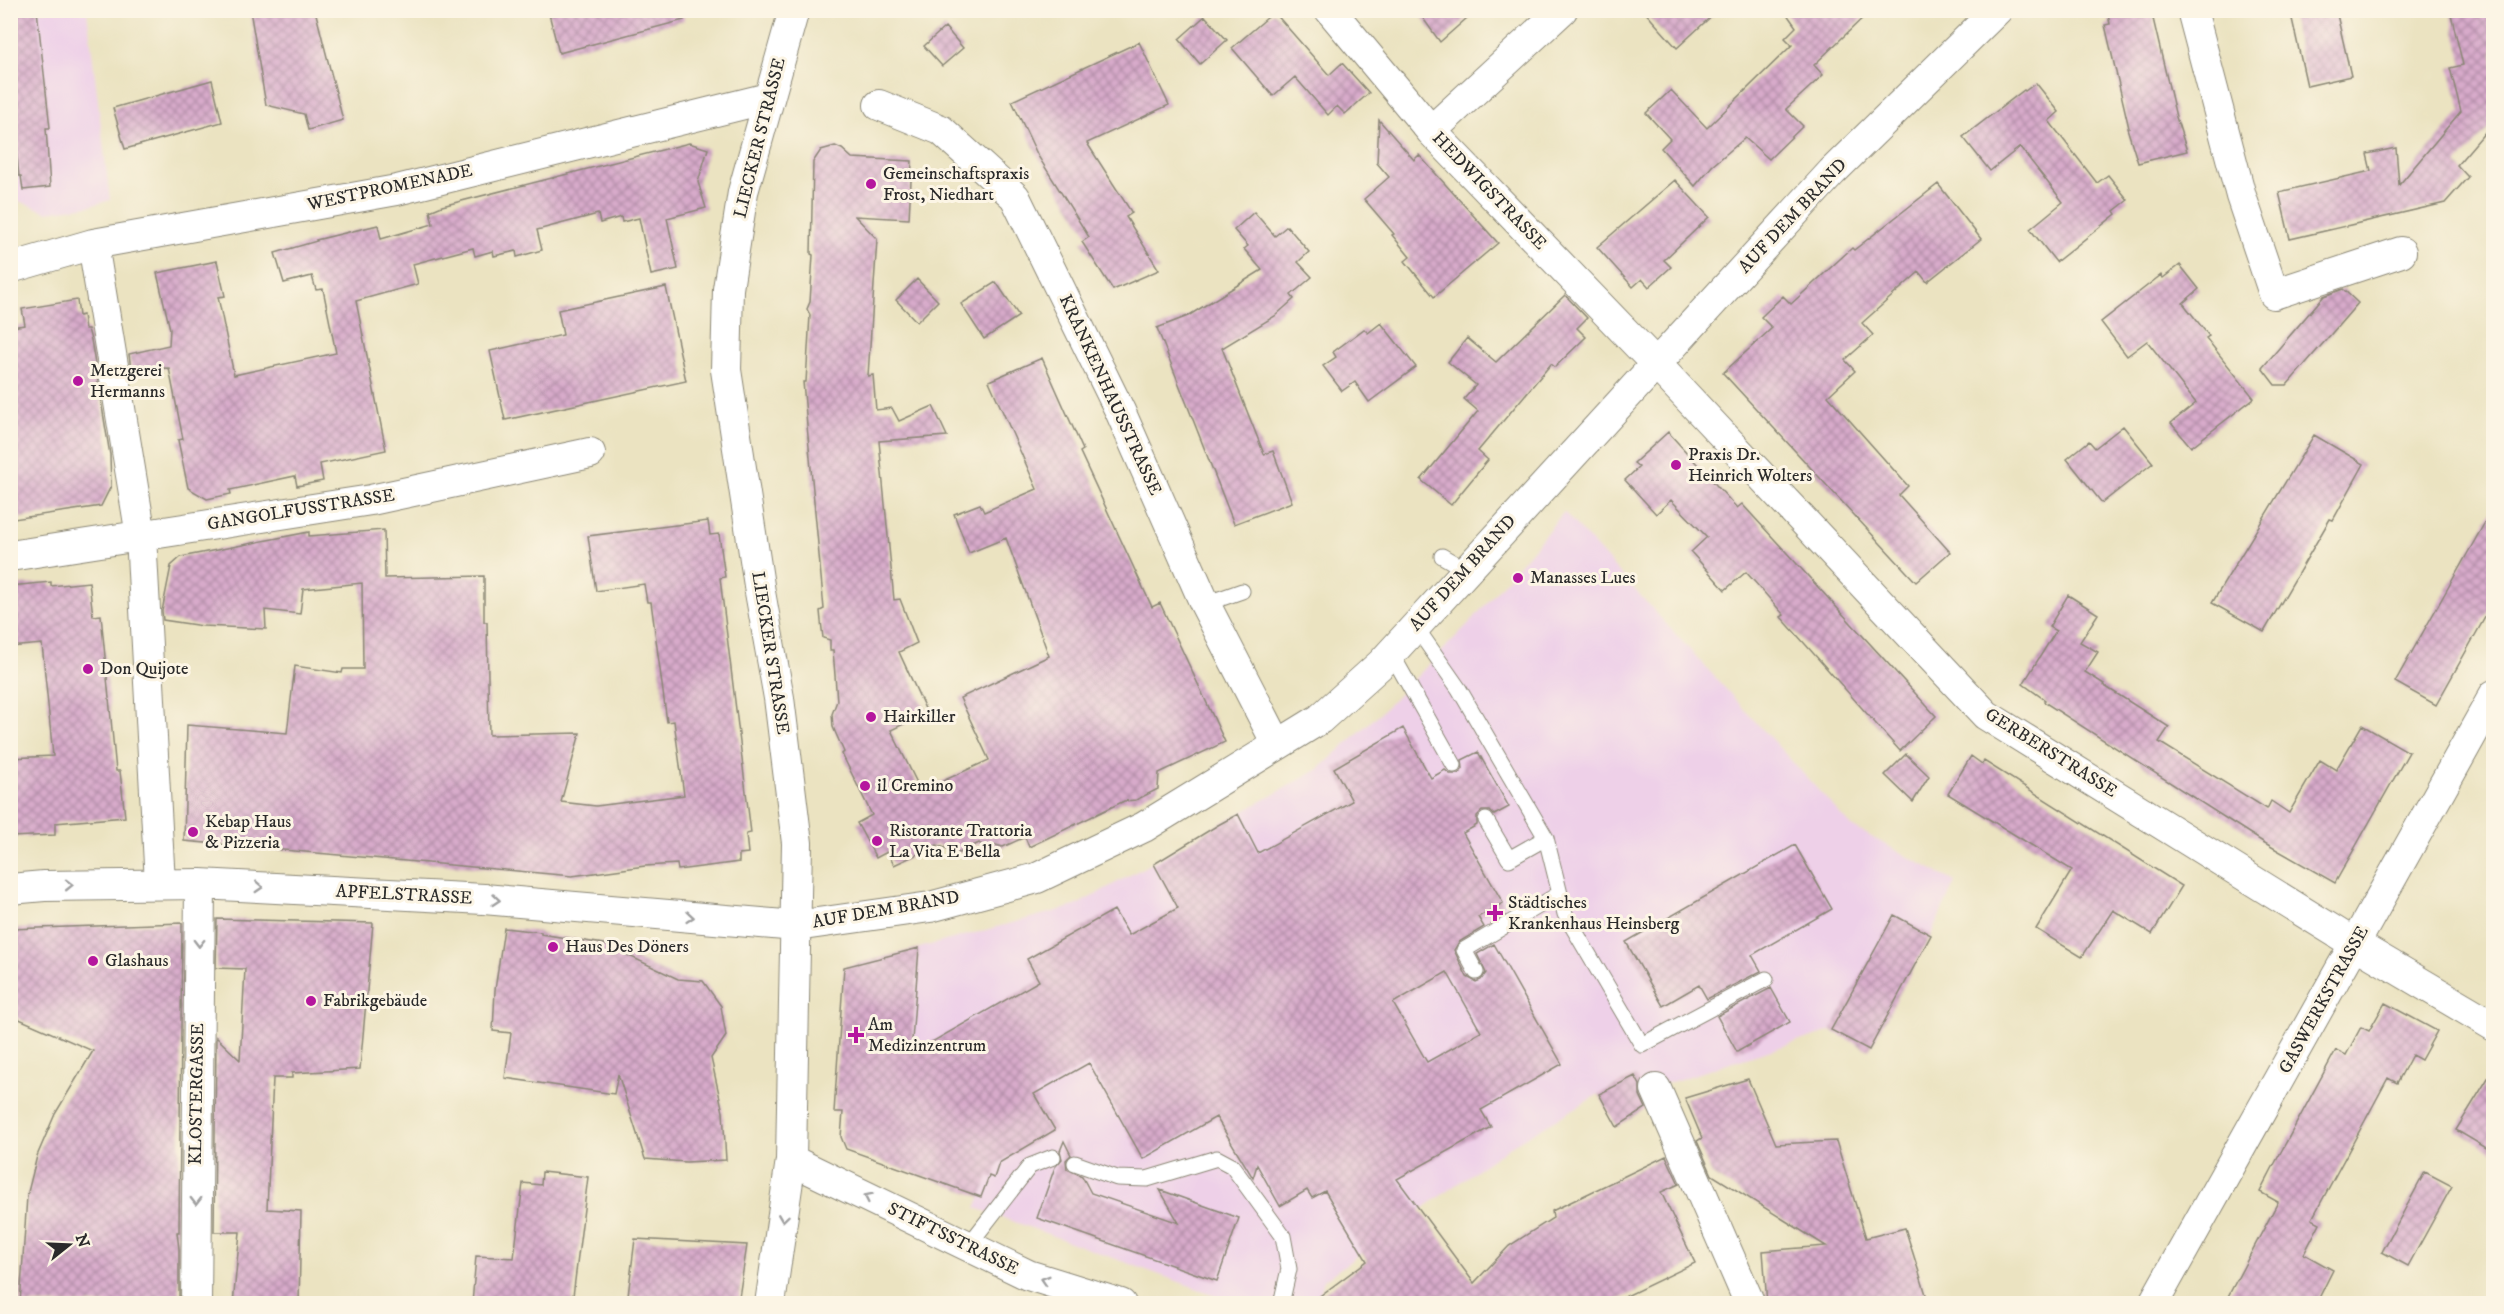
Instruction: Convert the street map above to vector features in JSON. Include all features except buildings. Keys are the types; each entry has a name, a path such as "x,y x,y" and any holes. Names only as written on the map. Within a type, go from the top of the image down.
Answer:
{"street":[{"name":"LIECKER STRASSE","path":"770,1304 791,1161 797,843 781,709 760,592 726,369 730,278 743,192 794,10"},
{"name":"HEDWIGSTRASSE","path":"1330,10 1431,131 1656,365"},
{"path":"1431,131 1562,10"},
{"name":"AUF DEM BRAND","path":"796,926 930,907 1037,878 1144,827 1320,719 1391,653 1415,626 1454,563 1656,365 1832,172 1997,10"},
{"path":"2192,10 2241,196 2274,294 2401,252"},
{"name":"WESTPROMENADE","path":"10,268 93,244 397,190 768,98"},
{"name":"KRANKENHAUSSTRASSE","path":"879,105 941,130 1015,197 1120,411 1205,604 1277,744"},
{"path":"93,244 141,536 160,883"},
{"name":"GERBERSTRASSE","path":"1656,365 1986,715 2355,944 2493,1026"},
{"name":"GANGOLFUSSTRASSE","path":"10,556 371,500 590,453"},
{"name":"GASWERKSTRASSE","path":"2153,1304 2493,695"},
{"name":"APFELSTRASSE","path":"10,888 160,883 200,884 484,899 796,926"},
{"name":"KLOSTERGASSE","path":"196,1304 200,884"},
{"path":"1656,1089 1750,1304"},
{"name":"STIFTSSTRASSE","path":"791,1161 1028,1275 1121,1304"}],"lane":[{"path":"1205,604 1242,591"},
{"path":"1415,626 1459,689 1546,838 1565,914 1642,1045 1766,979"},
{"path":"1391,653 1454,765"},
{"path":"1486,820 1509,859 1546,838"},
{"path":"1476,972 1464,950 1559,894"},
{"path":"968,1246 1030,1166 1053,1157"},
{"path":"1075,1163 1118,1178 1147,1179 1217,1158 1232,1166 1283,1236 1289,1269 1281,1304"}],"shaded area":[{"path":"10,11 87,11 110,200 89,206 47,212 11,198"},
{"name":"Städtisches Krankenhaus Heinsberg","path":"1564,512 1851,826 1955,882 1931,935 1869,1050 1831,1031 1643,1091 1634,1076 1509,1147 1418,1212 1324,1280 1317,1303 1237,1303 976,1208 989,1176 912,1051 919,948 1075,906 1319,769 1392,702 1474,618"}],"place":[{"name":"Gemeinschaftspraxis Frost, Niedhart","path":"871,184"},
{"name":"Metzgerei Hermanns","path":"78,381"},
{"name":"Praxis Dr. Heinrich Wolters","path":"1676,465"},
{"name":"Manasses Lues","path":"1518,578"},
{"name":"Don Quijote","path":"88,669"},
{"name":"Hairkiller","path":"871,717"},
{"name":"il Cremino","path":"865,786"},
{"name":"Kebap Haus & Pizzeria","path":"193,832"},
{"name":"Ristorante Trattoria La Vita E Bella","path":"877,841"},
{"name":"Städtisches Krankenhaus Heinsberg","path":"1495,913"},
{"name":"Haus Des Döners","path":"553,947"},
{"name":"Glashaus","path":"93,961"},
{"name":"Fabrikgebäude","path":"311,1001"},
{"name":"Am Medizinzentrum","path":"856,1035"}]}
